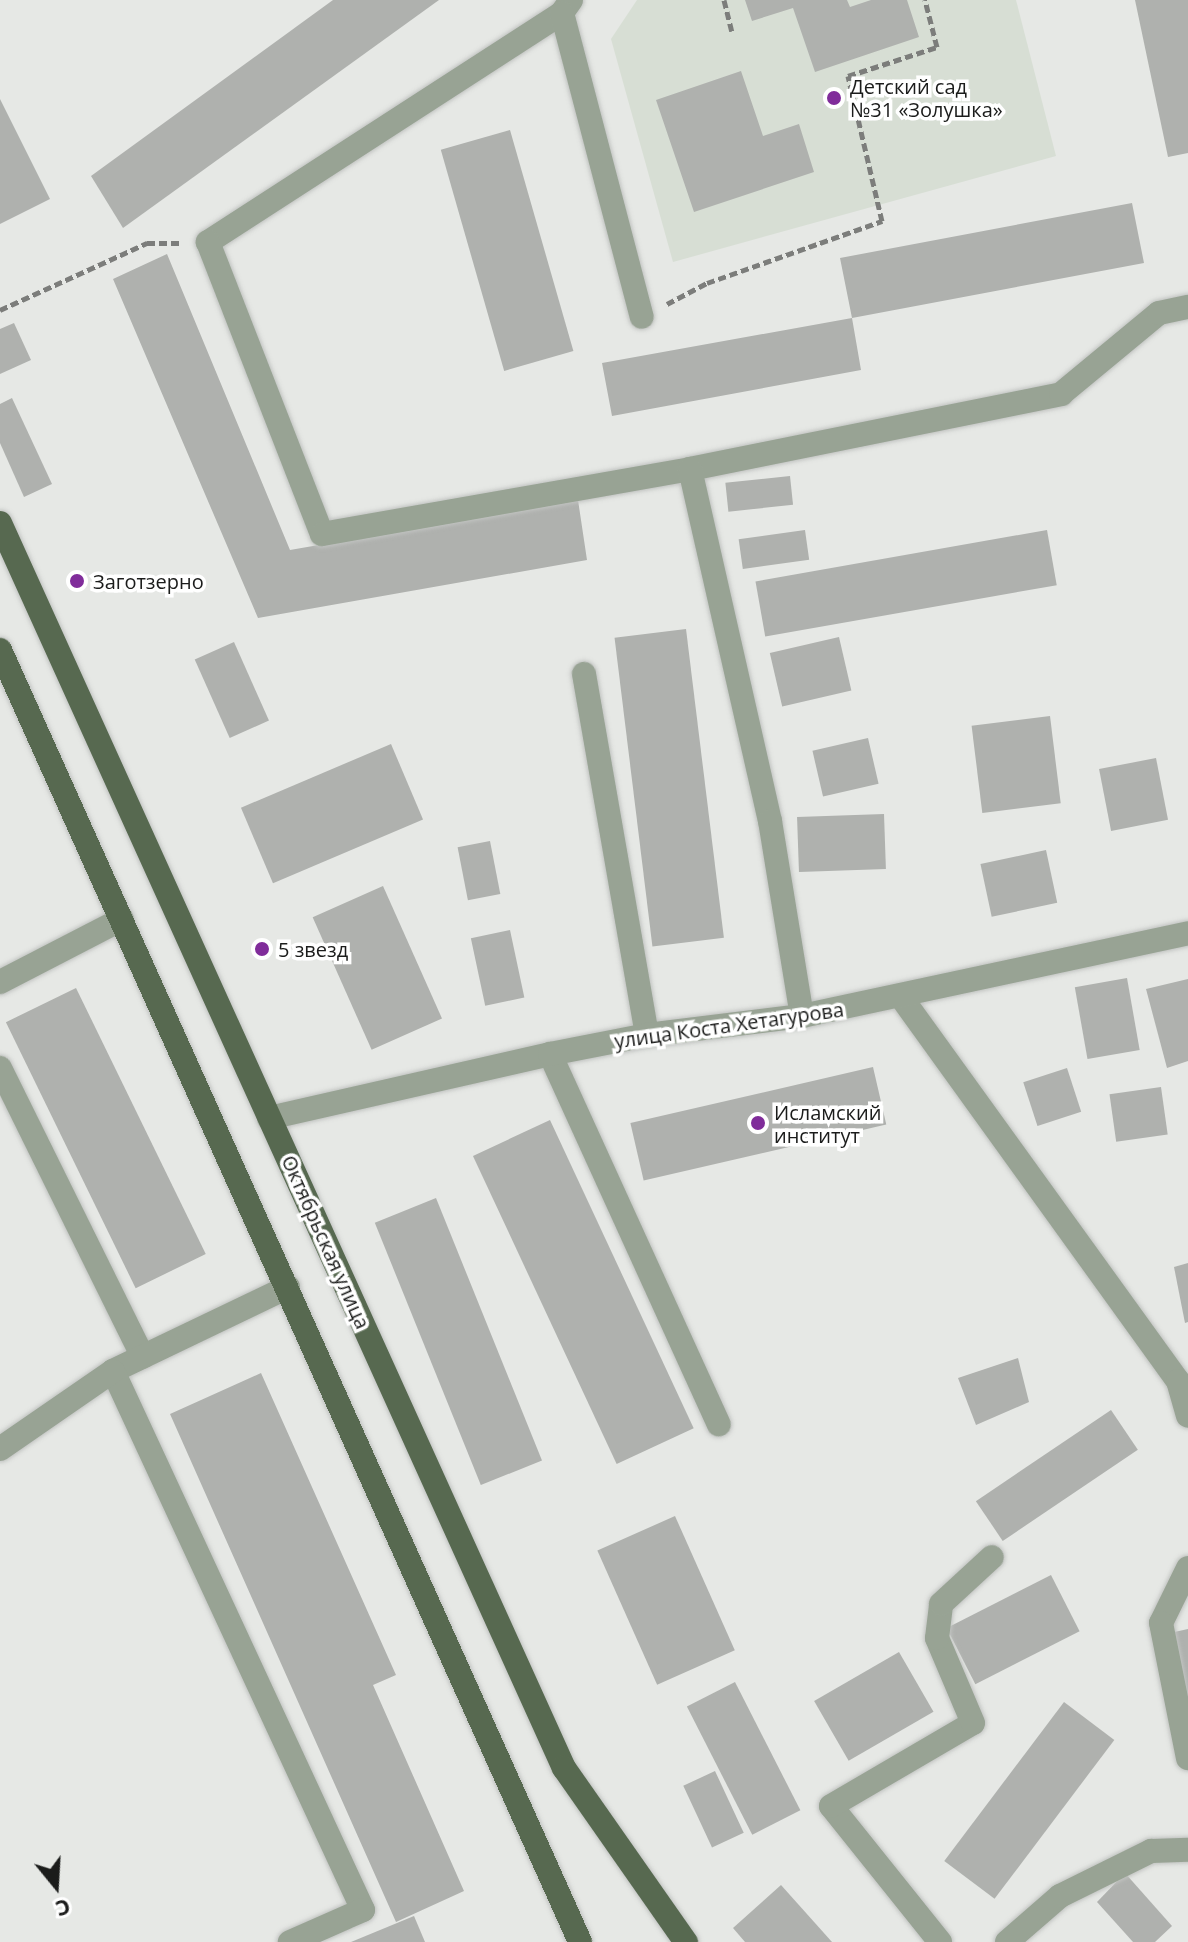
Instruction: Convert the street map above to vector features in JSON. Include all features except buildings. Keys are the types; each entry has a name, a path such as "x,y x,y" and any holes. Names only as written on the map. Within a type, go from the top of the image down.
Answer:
{"main road":[{"name":"Октябрьская улица","path":"0,523 564,1768 686,1942"},
{"path":"0,650 580,1942"}],"street":[{"path":"642,317 566,6 208,242 322,534 690,469 1061,394 1159,313 1188,307"},
{"path":"690,469 770,821 802,1016"},
{"path":"584,674 647,1035"},
{"path":"0,982 122,919"},
{"name":"улица Коста Хетагурова","path":"269,1118 550,1054 647,1035 802,1016 1188,933"},
{"path":"901,997 1178,1381 1188,1416"},
{"path":"550,1054 719,1424"},
{"path":"0,1068 143,1357"},
{"path":"0,1449 113,1371 288,1287"},
{"path":"113,1371 363,1910 290,1942"},
{"path":"940,1942 831,1806 973,1723 937,1638 941,1604 992,1557"},
{"path":"1188,1568 1161,1623 1188,1758"},
{"path":"1007,1942 1060,1896 1151,1851 1188,1850"}],"path":[{"path":"724,0 732,31"},
{"path":"642,317 707,283 882,221 848,76 937,47 925,0"},
{"path":"0,310 147,243 208,242"}],"shaded area":[{"name":"Детский сад №31 «Золушка»","path":"637,0 1016,0 1056,156 673,262 611,39"}],"place":[{"name":"Детский сад №31 «Золушка»","path":"834,98"},
{"name":"Заготзерно","path":"77,581"},
{"name":"5 звезд","path":"262,949"},
{"name":"Исламский институт","path":"758,1123"}]}
